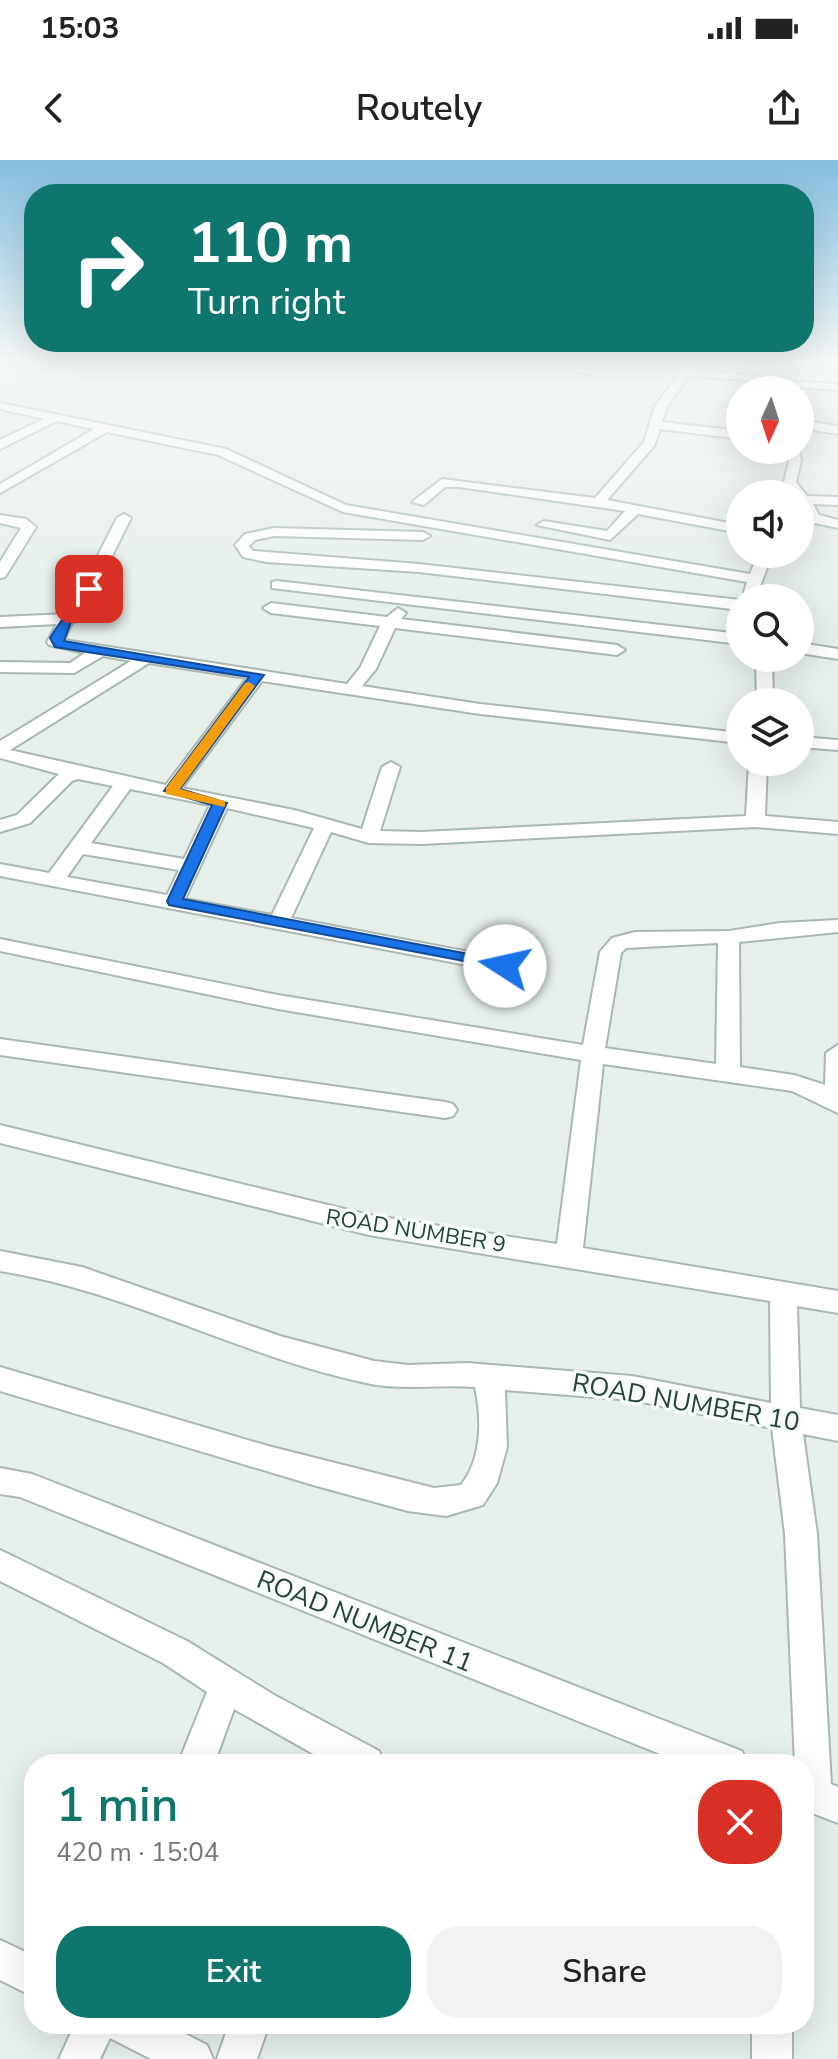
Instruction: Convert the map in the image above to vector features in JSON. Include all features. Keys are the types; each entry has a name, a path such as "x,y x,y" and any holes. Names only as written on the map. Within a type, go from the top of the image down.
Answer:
{"street":[{"path":"0,489 74,446"},
{"path":"178,446 222,452 343,508 428,530 753,579"},
{"path":"597,503 648,446"},
{"path":"419,502 437,486 449,482 597,503 726,527"},
{"path":"814,498 838,501"},
{"path":"544,525 610,536 633,511"},
{"path":"0,622 66,620 77,613 124,518"},
{"path":"814,518 838,524"},
{"path":"0,519 21,522 29,527 0,574"},
{"path":"428,530 274,532 250,537 242,545 248,554 266,558 419,568 726,603"},
{"path":"350,690 372,663 376,644 390,621 409,599 428,530"},
{"path":"752,584 758,568"},
{"path":"277,585 726,637"},
{"path":"271,608 617,650"},
{"path":"66,620 55,642 350,690 605,724 726,737"},
{"path":"0,667 74,668 101,650"},
{"path":"814,650 838,654"},
{"path":"0,751 150,656"},
{"path":"171,791 258,675"},
{"path":"814,743 838,745"},
{"path":"0,751 77,773 126,781 369,837 422,838 755,821 838,828"},
{"path":"369,837 391,767"},
{"path":"0,826 16,825 29,816 58,782 77,773"},
{"path":"755,821 757,776"},
{"path":"55,879 126,781"},
{"path":"174,901 220,803"},
{"path":"278,923 325,825"},
{"path":"78,847 191,866"},
{"path":"0,870 530,970"},
{"path":"569,1256 593,1054 609,957 619,943 643,937 729,937 792,928 838,926"},
{"path":"728,1074 729,937"},
{"path":"0,945 278,1002 593,1054 794,1083 816,1090 837,1104"},
{"path":"0,1047 445,1110"},
{"path":"837,1104 838,1053"},
{"name":"ROAD NUMBER 9","path":"0,1134 309,1213 838,1302"},
{"name":"ROAD NUMBER 10","path":"0,1261 108,1287 287,1349 361,1370 408,1377 465,1372 486,1377 632,1388 838,1428"},
{"path":"783,1292 786,1418 801,1534 819,1797"},
{"path":"0,1379 308,1470 433,1502 462,1501 480,1490 490,1469 493,1391 486,1377"},
{"name":"ROAD NUMBER 11","path":"0,1481 21,1484 704,1754"},
{"path":"0,1565 175,1652 342,1754"},
{"path":"200,1754 227,1684"},
{"path":"0,1959 24,1972"},
{"path":"79,2059 91,2034"},
{"path":"144,2034 193,2059"},
{"path":"237,2059 246,2034"},
{"path":"772,2034 772,2059"}],"slow traffic":[{"path":"220,804 171,791 249,686"}],"route":[{"path":"89,589 77,613 66,620 55,642 258,675 171,791 220,803 174,901 374,943 505,966"}]}
